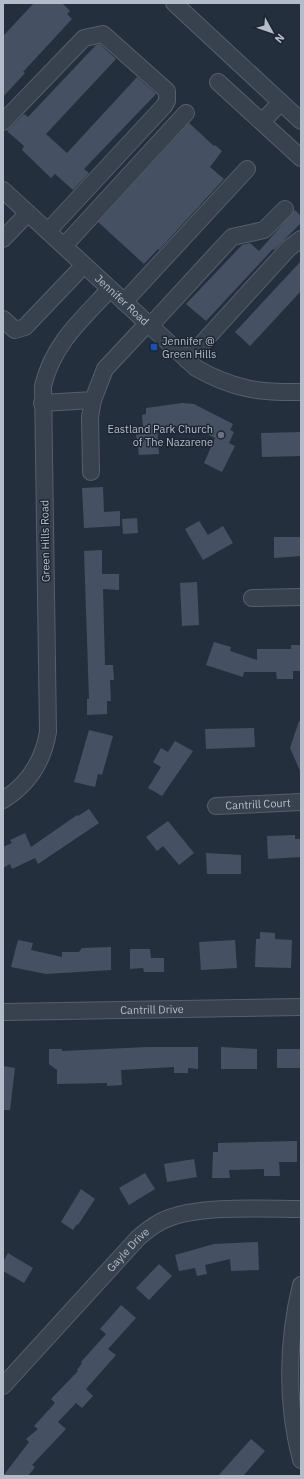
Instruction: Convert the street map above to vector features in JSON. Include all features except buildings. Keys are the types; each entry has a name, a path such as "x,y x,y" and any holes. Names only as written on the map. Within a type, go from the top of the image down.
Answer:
{"street":[{"path":"174,3 301,121"},
{"path":"3,122 84,38 98,34 103,34 167,91 167,101 164,106 48,231"},
{"path":"218,82 301,158"},
{"path":"262,122 281,102"},
{"path":"64,246 186,113"},
{"path":"124,302 247,169"},
{"name":"Jennifer Road","path":"3,190 187,360 212,377 245,389 276,392 301,392"},
{"path":"91,472 90,417 93,400 105,369 149,325 232,237 264,230 285,209"},
{"path":"5,233 28,213"},
{"path":"187,360 290,248 301,239"},
{"path":"3,319 16,330 25,327 84,265"},
{"name":"Green Hills Road","path":"3,800 19,788 39,763 45,748 48,732 42,403 47,370 53,356 72,330 110,289"},
{"path":"42,403 93,400"},
{"path":"252,598 301,597"},
{"name":"Cantrill Court","path":"216,806 301,802"},
{"name":"Cantrill Drive","path":"3,1012 301,1007"},
{"name":"Gayle Drive","path":"3,1386 138,1238 151,1227 168,1218 186,1212 208,1210 301,1209"},
{"path":"301,1285 294,1319 296,1345 290,1368 293,1415 301,1460"}],"place":[{"name":"Jennifer @ Green Hills","path":"154,347"},
{"name":"Eastland Park Church of The Nazarene","path":"221,435"}]}
